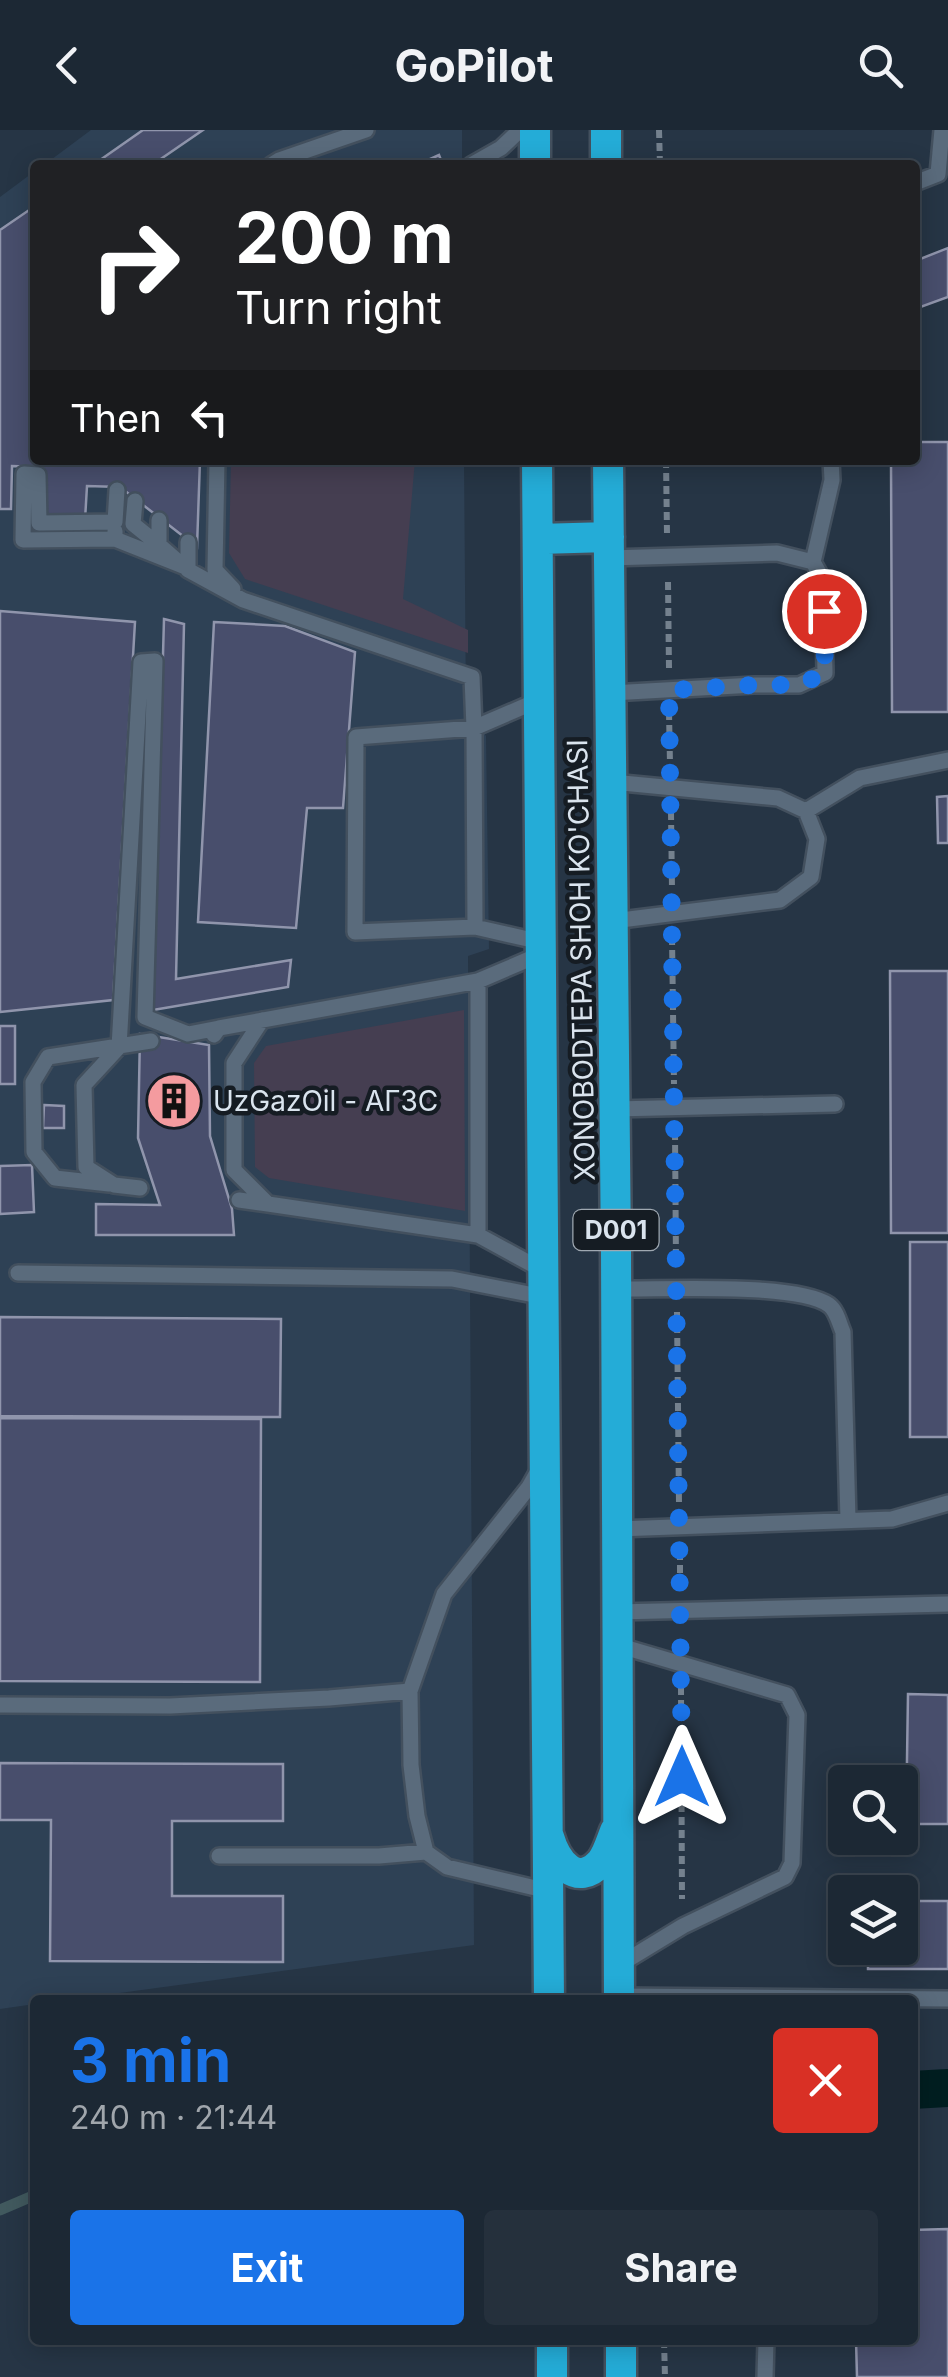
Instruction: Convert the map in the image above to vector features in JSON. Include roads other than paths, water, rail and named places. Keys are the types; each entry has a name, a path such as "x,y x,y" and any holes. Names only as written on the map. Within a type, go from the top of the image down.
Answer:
{"highway":[{"path":"535,130 536,160"},
{"path":"606,130 606,160"},
{"name":"XONOBODTEPA SHOH KO'CHASI","path":"537,465 549,1995"},
{"name":"XONOBODTEPA SHOH KO'CHASI","path":"608,465 619,1987"},
{"path":"538,539 609,548"},
{"path":"548,1834 559,1862 580,1872 599,1864 618,1822"},
{"path":"552,2345 552,2377"},
{"path":"621,2345 622,2377"}],"lane":[{"path":"278,160 366,130"},
{"path":"480,160 501,148 520,130"},
{"path":"920,181 938,174 942,130"},
{"path":"217,465 216,570 243,600"},
{"path":"611,693 799,685 825,673 823,580 813,562 832,465"},
{"path":"115,531 23,540 24,474 38,474 39,523 115,531 243,600 472,677 475,927"},
{"path":"115,531 117,490"},
{"path":"135,501 134,524 185,568"},
{"path":"158,544 159,520"},
{"path":"185,568 188,542"},
{"path":"609,548 667,556 777,552 813,562"},
{"path":"114,1185 86,1167 84,1085 119,1047 141,662 154,661 144,1017 188,1034 216,1032 478,981 541,948"},
{"path":"540,700 474,728 356,737 355,932 475,927 541,948"},
{"path":"806,810 860,778 948,760"},
{"path":"612,782 778,798 806,810 817,839 810,876 780,900 613,921"},
{"path":"478,981 478,1235"},
{"path":"262,1020 234,1062 234,1170 268,1204"},
{"path":"140,1188 55,1178 34,1152 33,1082 48,1057 151,1041"},
{"path":"615,1108 835,1104"},
{"path":"239,1200 478,1235 544,1284"},
{"path":"18,1272 544,1284"},
{"path":"616,1289 783,1292 810,1296 833,1308 844,1332 848,1520"},
{"path":"545,1458 529,1487 444,1594 410,1691 411,1766 426,1852 447,1868 548,1890"},
{"path":"617,1529 892,1519 948,1503"},
{"path":"617,1612 948,1604"},
{"path":"617,1644 787,1696 797,1715 792,1863 785,1877 682,1926 619,1987"},
{"path":"0,1705 170,1706 410,1691"},
{"path":"219,1856 379,1856 426,1852"},
{"path":"619,1987 858,1995"},
{"path":"918,1997 948,1998"},
{"path":"765,2377 766,2345"}],"waterway":[{"path":"918,2090 948,2088"},
{"path":"0,2210 30,2197"}],"place":[{"name":"UzGazOil - АГЗС","path":"174,1101"}]}
